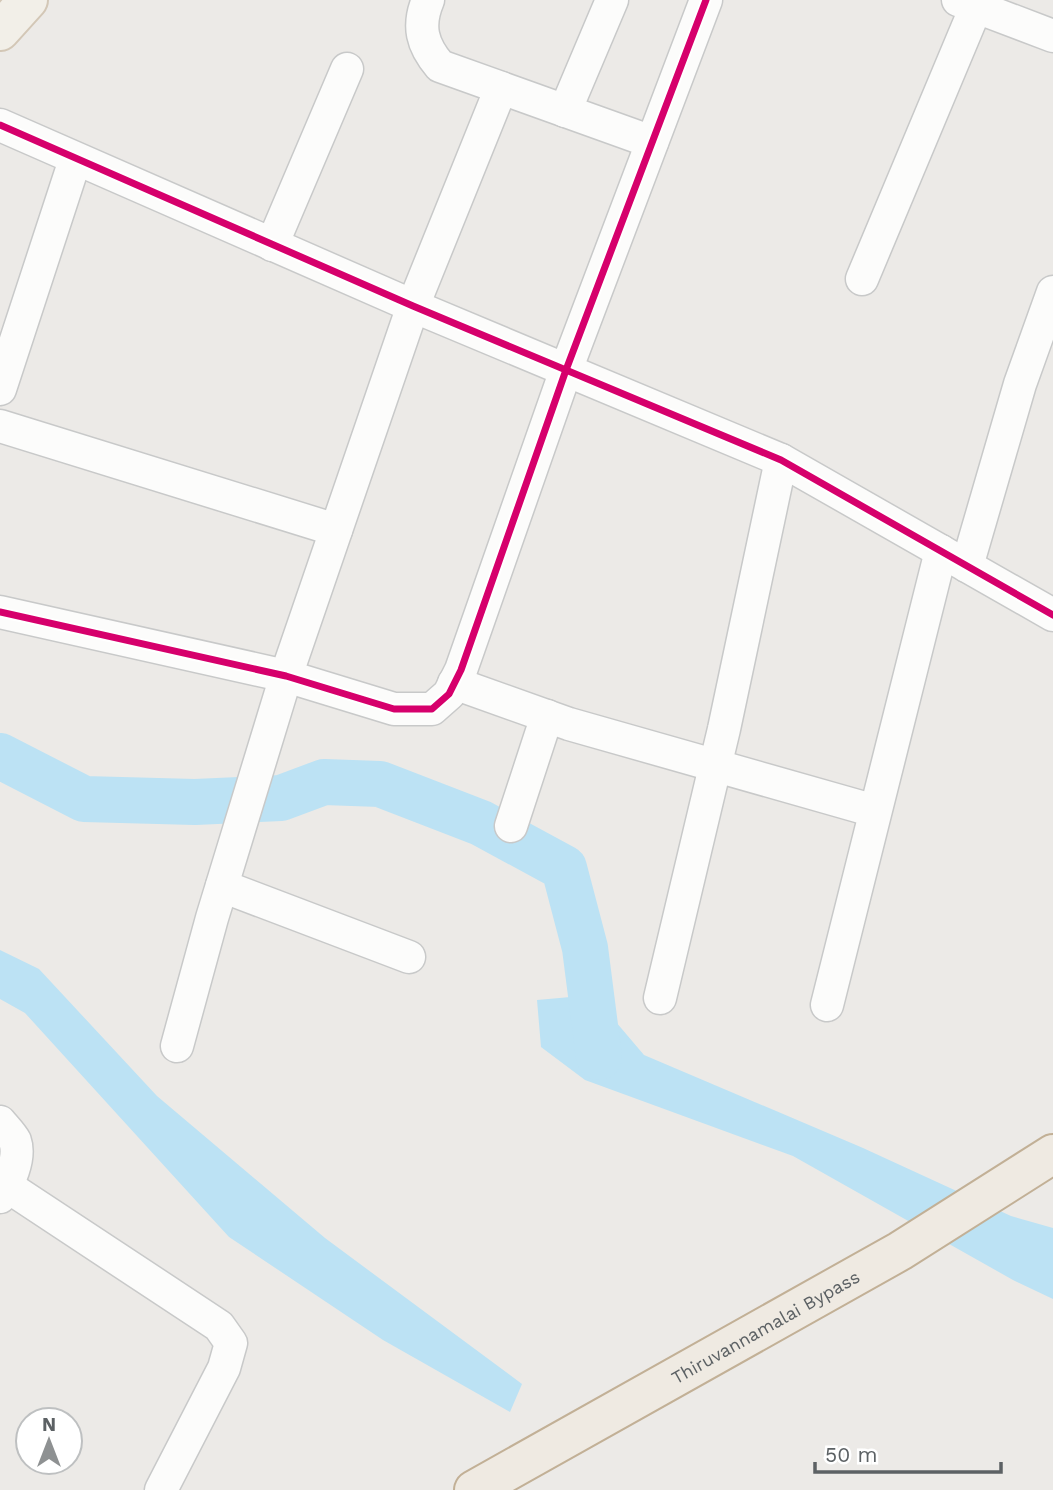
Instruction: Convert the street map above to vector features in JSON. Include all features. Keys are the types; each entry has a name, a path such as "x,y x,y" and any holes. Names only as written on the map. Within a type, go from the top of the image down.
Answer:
{"highway":[{"name":"Thiruvannamalai Bypass","path":"474,1490 900,1251 1042,1161"}],"main road":[{"path":"0,31 28,0"}],"street":[{"path":"428,0 422,13 421,35 429,54 440,66 652,142"},
{"path":"565,111 612,0"},
{"path":"0,612 286,676 394,709 416,712 432,709 449,694 454,683 566,370 706,0"},
{"path":"862,279 967,4 1053,36"},
{"path":"272,245 347,69"},
{"path":"177,1046 286,676 413,306 501,88"},
{"path":"0,125 413,306 781,460 1053,615"},
{"path":"0,388 75,160"},
{"path":"827,1005 875,811 954,558 1053,292"},
{"path":"0,426 336,530"},
{"path":"660,998 781,460"},
{"path":"454,683 547,716 875,811"},
{"path":"511,826 547,716"},
{"path":"222,886 409,957"},
{"path":"0,1122 15,1141 15,1158 4,1191 219,1326 231,1343 224,1368 161,1490"}],"water":[{"path":"0,950 39,969 157,1096 325,1238 522,1384 510,1412 383,1340 229,1237 25,1013 0,999"},
{"path":"593,995 644,1055 863,1148 1011,1216 1053,1228 1053,1299 1013,1280 793,1156 585,1080 541,1047 537,1000"}],"waterway":[{"path":"0,756 84,799 195,802 281,798 324,782 380,784 481,823 564,868 585,948 599,1057"}],"cycle path":[{"path":"0,612 286,676 394,709 432,709 449,694 461,670 566,370 706,0"},
{"path":"0,125 413,306 781,460 1053,615"}]}
